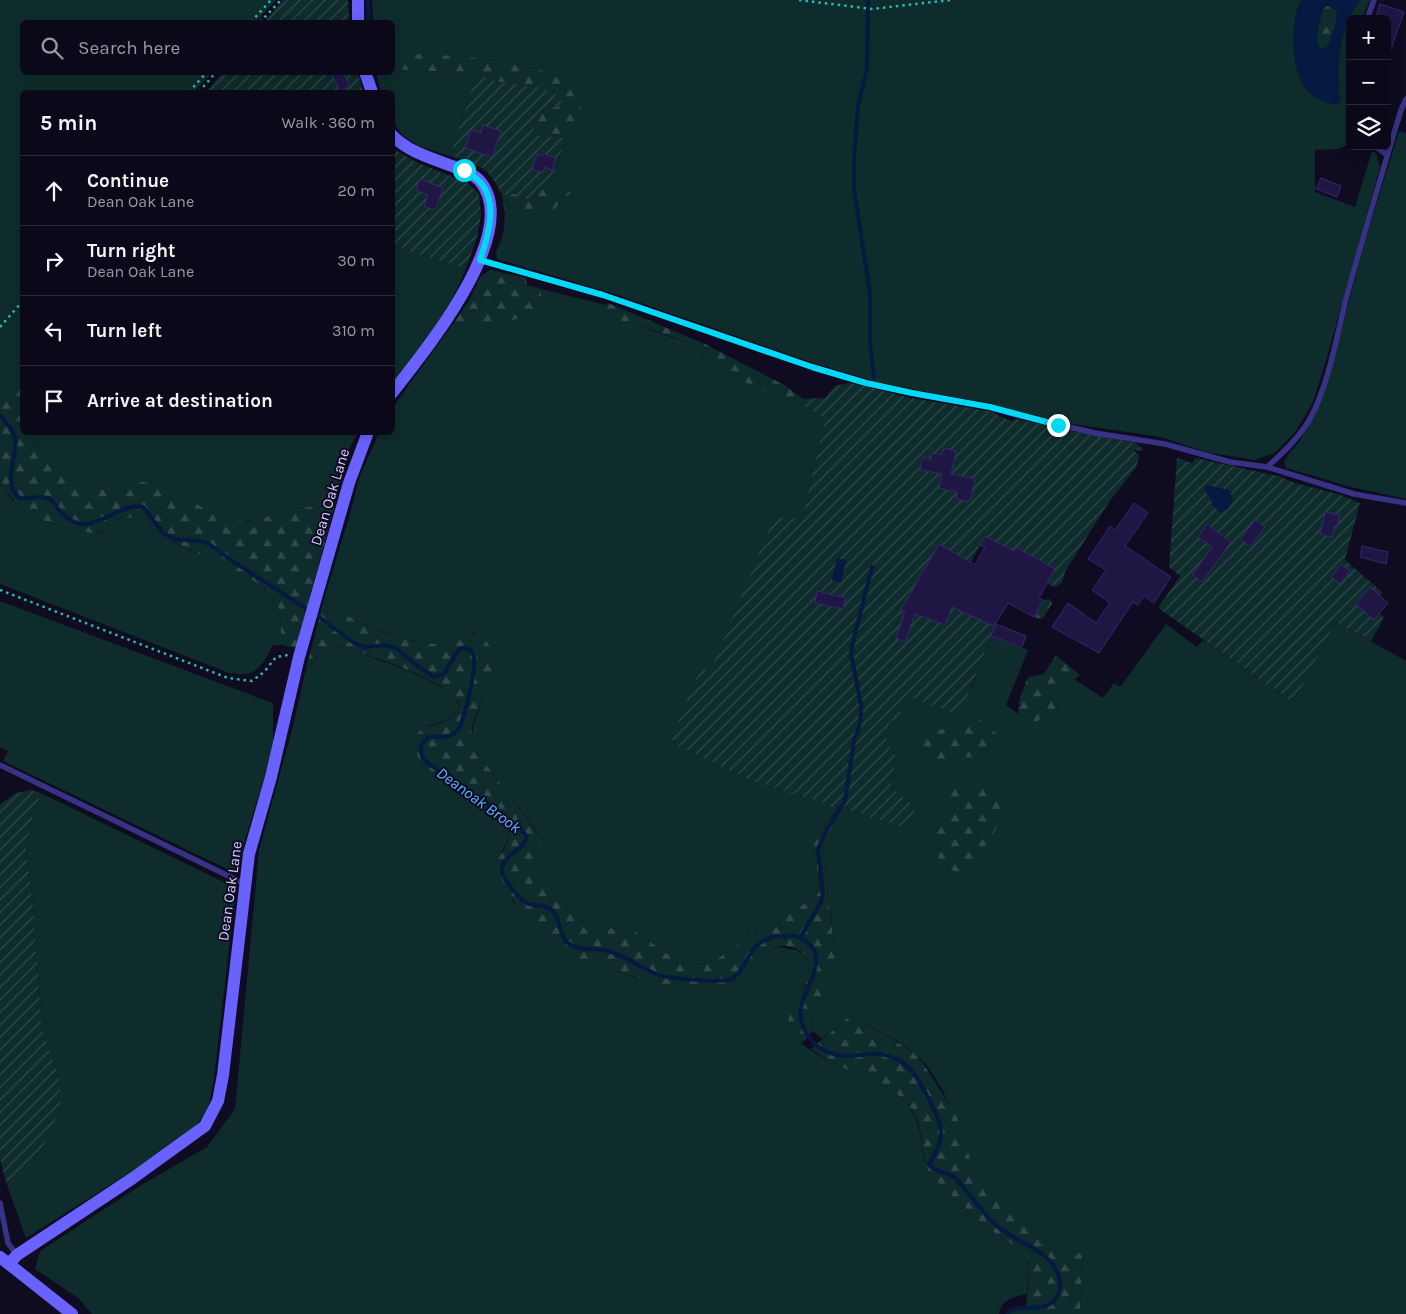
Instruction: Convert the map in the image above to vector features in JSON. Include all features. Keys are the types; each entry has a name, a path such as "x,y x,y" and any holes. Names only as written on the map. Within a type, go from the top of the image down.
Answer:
{"street":[{"path":"358,0 358,20"},
{"path":"366,75 371,90"},
{"path":"395,137 408,148 464,170 478,180 488,196 490,213 488,236 480,260 467,288 441,328 395,389"},
{"name":"Dean Oak Lane","path":"9,1258 133,1178 206,1126 218,1102 249,854 271,777 299,657 349,483 367,435"},
{"path":"9,1258 72,1314"}],"lane":[{"path":"1368,15 1374,0"},
{"path":"1267,467 1283,454 1298,437 1310,419 1321,395 1360,248 1406,99"},
{"path":"1381,150 1388,155"},
{"path":"480,260 603,295 812,367 866,383 990,407 1095,433 1165,444 1230,462 1267,467 1354,494 1406,504"},
{"path":"0,765 245,884"},
{"path":"0,1204 9,1258"}],"path":[{"path":"253,20 271,0"},
{"path":"262,20 281,0"},
{"path":"799,0 872,9 952,0"},
{"path":"191,90 204,75"},
{"path":"201,90 213,75"},
{"path":"0,327 20,304"},
{"path":"0,590 228,678 252,681 264,672 276,657 286,654 299,657"}],"green space":[{"path":"0,0 276,0 258,20 20,20 20,75 210,75 196,90 20,90 20,389 0,384"},
{"path":"283,0 348,0 349,20 266,20"},
{"path":"372,0 1370,0 1364,15 1346,15 1346,146 1338,149 1315,150 1315,192 1355,207 1372,151 1376,153 1380,167 1313,402 1296,431 1275,453 1254,460 1206,452 1161,437 1079,425 984,402 877,382 805,360 615,294 497,259 496,252 503,235 505,214 526,215 571,192 549,184 565,138 577,132 570,84 549,72 506,62 459,56 401,53 416,72 452,71 476,75 450,156 415,144 407,139 396,126 395,90 380,90 377,75 395,75 395,20 373,20"},
{"path":"1327,6 1337,11 1329,44 1322,49 1317,45 1318,29 1321,13"},
{"path":"401,53 459,56 506,62 549,72 570,84 582,102 577,133 565,138 537,135 533,126 544,108 558,107 539,87 500,82 452,71 415,72 397,68 396,62"},
{"path":"220,75 359,75 362,90 208,90"},
{"path":"476,75 500,82 539,87 554,93 563,102 558,107 544,108 533,126 537,135 565,138 549,184 529,200 515,194 502,195 492,178 482,168 450,156"},
{"path":"1399,131 1406,133 1406,499 1351,487 1286,468 1284,462 1313,419 1332,366 1363,248"},
{"path":"395,150 416,162 468,183 479,194 481,215 477,237 466,269 395,247"},
{"path":"549,184 571,192 550,213 505,214 502,195 515,194 529,200"},
{"path":"395,247 466,269 443,314 395,379"},
{"path":"491,270 526,278 527,285 541,289 542,302 521,318 478,329 455,321 470,299 480,277"},
{"path":"541,289 606,305 608,317 691,344 702,358 733,376 767,392 801,404 821,416 824,423 802,519 711,669 700,669 673,742 752,781 838,807 814,842 820,888 818,894 810,902 771,917 728,952 719,958 701,964 690,965 679,962 632,929 589,926 582,921 534,869 533,865 540,836 473,747 471,741 474,723 490,676 475,633 443,644 408,640 363,624 323,602 359,478 378,435 395,435 395,404 455,321 478,329 542,302"},
{"path":"608,303 705,344 786,386 803,399 825,398 835,386 850,383 911,398 824,423 820,416 807,407 741,381 702,357 688,343 648,328 607,317 606,305"},
{"path":"850,383 911,398 994,412 1012,421 1016,419 1136,443 1144,451 1133,450 1139,455 1137,466 1109,502 1065,572 1062,583 1055,587 1038,580 1039,577 980,545 965,574 986,619 996,624 960,715 906,696 898,719 891,721 885,730 888,744 896,756 891,788 915,806 914,820 900,826 752,781 679,746 671,739 700,669 711,669 774,517 802,519 824,423 821,416 801,404 803,399 825,398 835,386"},
{"path":"0,384 20,389 20,435 34,435 42,452 57,470 76,483 86,487 102,489 138,481 157,485 227,519 245,521 303,507 334,508 296,648 281,645 281,621 278,607 268,591 251,579 180,545 134,518 121,517 104,530 91,533 30,517 21,510 0,482"},
{"path":"34,435 357,435 349,449 334,508 303,507 245,521 227,519 164,488 146,483 132,483 99,489 88,488 67,478 49,462 36,443"},
{"path":"1177,458 1192,463 1196,458 1278,476 1295,483 1338,494 1360,503 1345,560 1382,592 1372,606 1384,618 1371,641 1336,622 1299,692 1291,701 1158,608 1180,576 1169,567"},
{"path":"0,482 13,501 39,520 99,533 117,520 129,516 134,517 179,545 242,574 264,588 276,602 281,620 281,645 273,645 261,665 252,672 246,674 229,673 0,584"},
{"path":"774,517 784,708 898,719 891,721 885,730 888,744 896,756 891,788 915,806 914,820 900,826 847,810 825,836 823,849 835,955 830,977 812,1014 813,1031 801,1044 791,1033 788,1025 789,1017 804,987 810,968 809,960 803,953 791,947 781,946 765,955 734,983 717,988 690,989 651,982 566,953 533,925 506,888 496,862 509,838 507,829 499,819 486,809 428,769 420,760 414,747 415,737 420,731 455,714 459,707 457,700 436,683 420,675 383,660 337,646 322,652 305,673 323,602 363,624 407,640 437,644 468,634 480,636 486,641 492,653 493,666 474,721 471,734 473,747 540,837 533,865 534,869 582,921 589,926 632,929 679,962 694,965 709,962 728,952 771,917 810,902 818,894 820,888 814,842 838,808 752,781 679,746 671,739 700,669 711,669"},
{"path":"1050,599 1052,603 1044,617 1041,619 1034,617 1043,600"},
{"path":"0,601 273,703 273,745 245,839 239,873 227,869 3,761 8,751 0,747"},
{"path":"1336,622 1406,661 1406,1314 1080,1314 1082,1254 1057,1247 1040,1238 1026,1219 975,1166 948,1102 933,1074 924,1063 899,1042 850,1016 822,1039 813,1031 812,1014 834,942 823,849 825,836 847,810 900,826 915,806 891,788 896,756 888,744 885,730 891,721 898,719 906,695 971,689 991,636 1028,650 1006,705 1018,714 1056,709 1062,691 1074,679 1103,698 1114,683 1120,687 1166,624 1197,647 1203,640 1291,701 1299,692"},
{"path":"330,646 356,651 412,673 430,681 456,699 458,709 450,718 427,726 457,790 495,815 508,831 509,838 496,862 513,901 527,918 558,947 581,959 634,977 686,989 751,968 769,951 779,947 796,950 804,954 809,960 811,967 790,1032 816,1054 879,1083 906,1103 917,1121 927,1168 932,1177 983,1225 1025,1253 1029,1268 1027,1294 1005,1302 999,1314 92,1314 78,1298 35,1269 40,1251 143,1184 207,1147 235,1109 259,850 292,730 305,673 323,649"},
{"path":"1056,655 1080,675 1062,691 1056,709 1034,723 1018,714 1020,697 1028,677 1044,674"},
{"path":"974,717 989,725 1000,739 989,760 968,757 946,758 931,766 920,764 915,748 918,732 947,728"},
{"path":"972,784 1000,798 1009,808 967,876 944,867 934,849 936,825 946,811 949,789"},
{"path":"31,790 41,793 34,812 26,848 33,906 42,1028 60,1081 60,1109 43,1146 22,1177 6,1182 0,1159 0,804 16,793"},
{"path":"41,793 236,888 214,1079 208,1109 196,1126 161,1153 26,1238 6,1182 22,1177 43,1146 60,1081 42,1028 33,906 26,848 34,812"},
{"path":"850,1016 886,1035 914,1053 923,1063 957,1117 970,1158 975,1166 1026,1219 1040,1238 1057,1247 1082,1254 1080,1314 1008,1314 1014,1309 1026,1308 1029,1266 1025,1253 983,1225 932,1177 928,1170 918,1122 909,1106 902,1099 876,1082 838,1065 811,1049"}],"water":[{"path":"1301,0 1360,0 1350,15 1346,15 1338,72 1340,101 1335,105 1316,97 1303,85 1295,62 1293,35","holes":["1327,6 1337,12 1329,44 1322,49 1317,45 1323,9"]},
{"path":"1206,485 1229,490 1233,499 1229,508 1221,513 1217,510 1204,490"},
{"path":"837,558 846,560 841,582 832,580"}],"building":[{"path":"1380,4 1404,12 1391,49 1391,15 1376,15"},
{"path":"332,75 344,75 350,86 340,90"},
{"path":"483,125 501,131 492,157 465,148 471,130 481,133"},
{"path":"537,154 556,158 552,170 545,167 543,173 532,169"},
{"path":"1321,178 1341,186 1337,197 1316,189"},
{"path":"420,179 443,188 435,210 424,206 428,195 416,190"},
{"path":"944,448 956,451 951,474 975,479 970,502 956,499 957,492 939,488 942,474 920,470 923,457 931,459 932,453 942,455"},
{"path":"1134,503 1148,513 1125,546 1171,577 1154,603 1144,596 1138,605 1133,602 1099,653 1052,627 1068,603 1096,623 1110,603 1092,590 1106,570 1088,559 1110,526 1115,530"},
{"path":"1325,512 1340,515 1332,537 1320,534"},
{"path":"1255,520 1265,527 1250,547 1241,539"},
{"path":"1207,524 1231,542 1202,582 1192,575 1212,547 1198,537"},
{"path":"985,536 1014,551 1016,547 1055,569 1039,598 1043,600 1034,617 1008,603 994,626 952,607 945,625 915,614 905,642 896,638 905,612 901,610 939,544 975,565 985,547 980,545"},
{"path":"1362,546 1388,552 1386,564 1360,557"},
{"path":"1341,564 1350,571 1340,584 1331,577"},
{"path":"1370,587 1388,603 1374,620 1356,604"},
{"path":"817,591 846,598 843,609 815,603"},
{"path":"996,624 1026,636 1022,647 991,636"}],"waterway":[{"path":"368,0 369,20"},
{"path":"868,0 867,69 858,105 854,189 870,293 870,342 874,378"},
{"name":"Deanoak Brook","path":"0,415 11,429 15,438 16,445 11,478 15,493 21,499 48,498 53,501 60,512 66,517 77,523 84,524 99,521 122,510 136,506 143,507 163,533 175,539 200,541 209,544 319,617 354,643 365,647 385,645 396,648 434,677 446,671 459,649 470,650 474,656 473,673 469,697 462,720 452,735 428,737 422,745 422,756 426,762 489,805 511,825 524,833 525,841 507,858 502,867 504,876 511,888 522,900 547,907 553,911 562,935 572,946 615,953 662,976 712,981 727,980 734,977 740,972 754,949 769,938 794,936 804,940 812,947 816,955 816,963 800,1012 802,1023 808,1036 820,1048 836,1055 881,1054 896,1059 908,1067 928,1098 940,1126 940,1140 929,1165 954,1177 995,1224 1003,1231 1044,1255 1057,1272 1060,1288 1054,1301 1043,1307 1016,1309 1008,1314"},
{"path":"800,938 821,902 823,894 818,849 826,831 845,801 854,740 861,714 851,654 872,567"}],"route":[{"path":"464,170 478,180 488,196 490,213 488,236 480,260 648,309 812,367 866,383 990,407 1058,425"}]}
